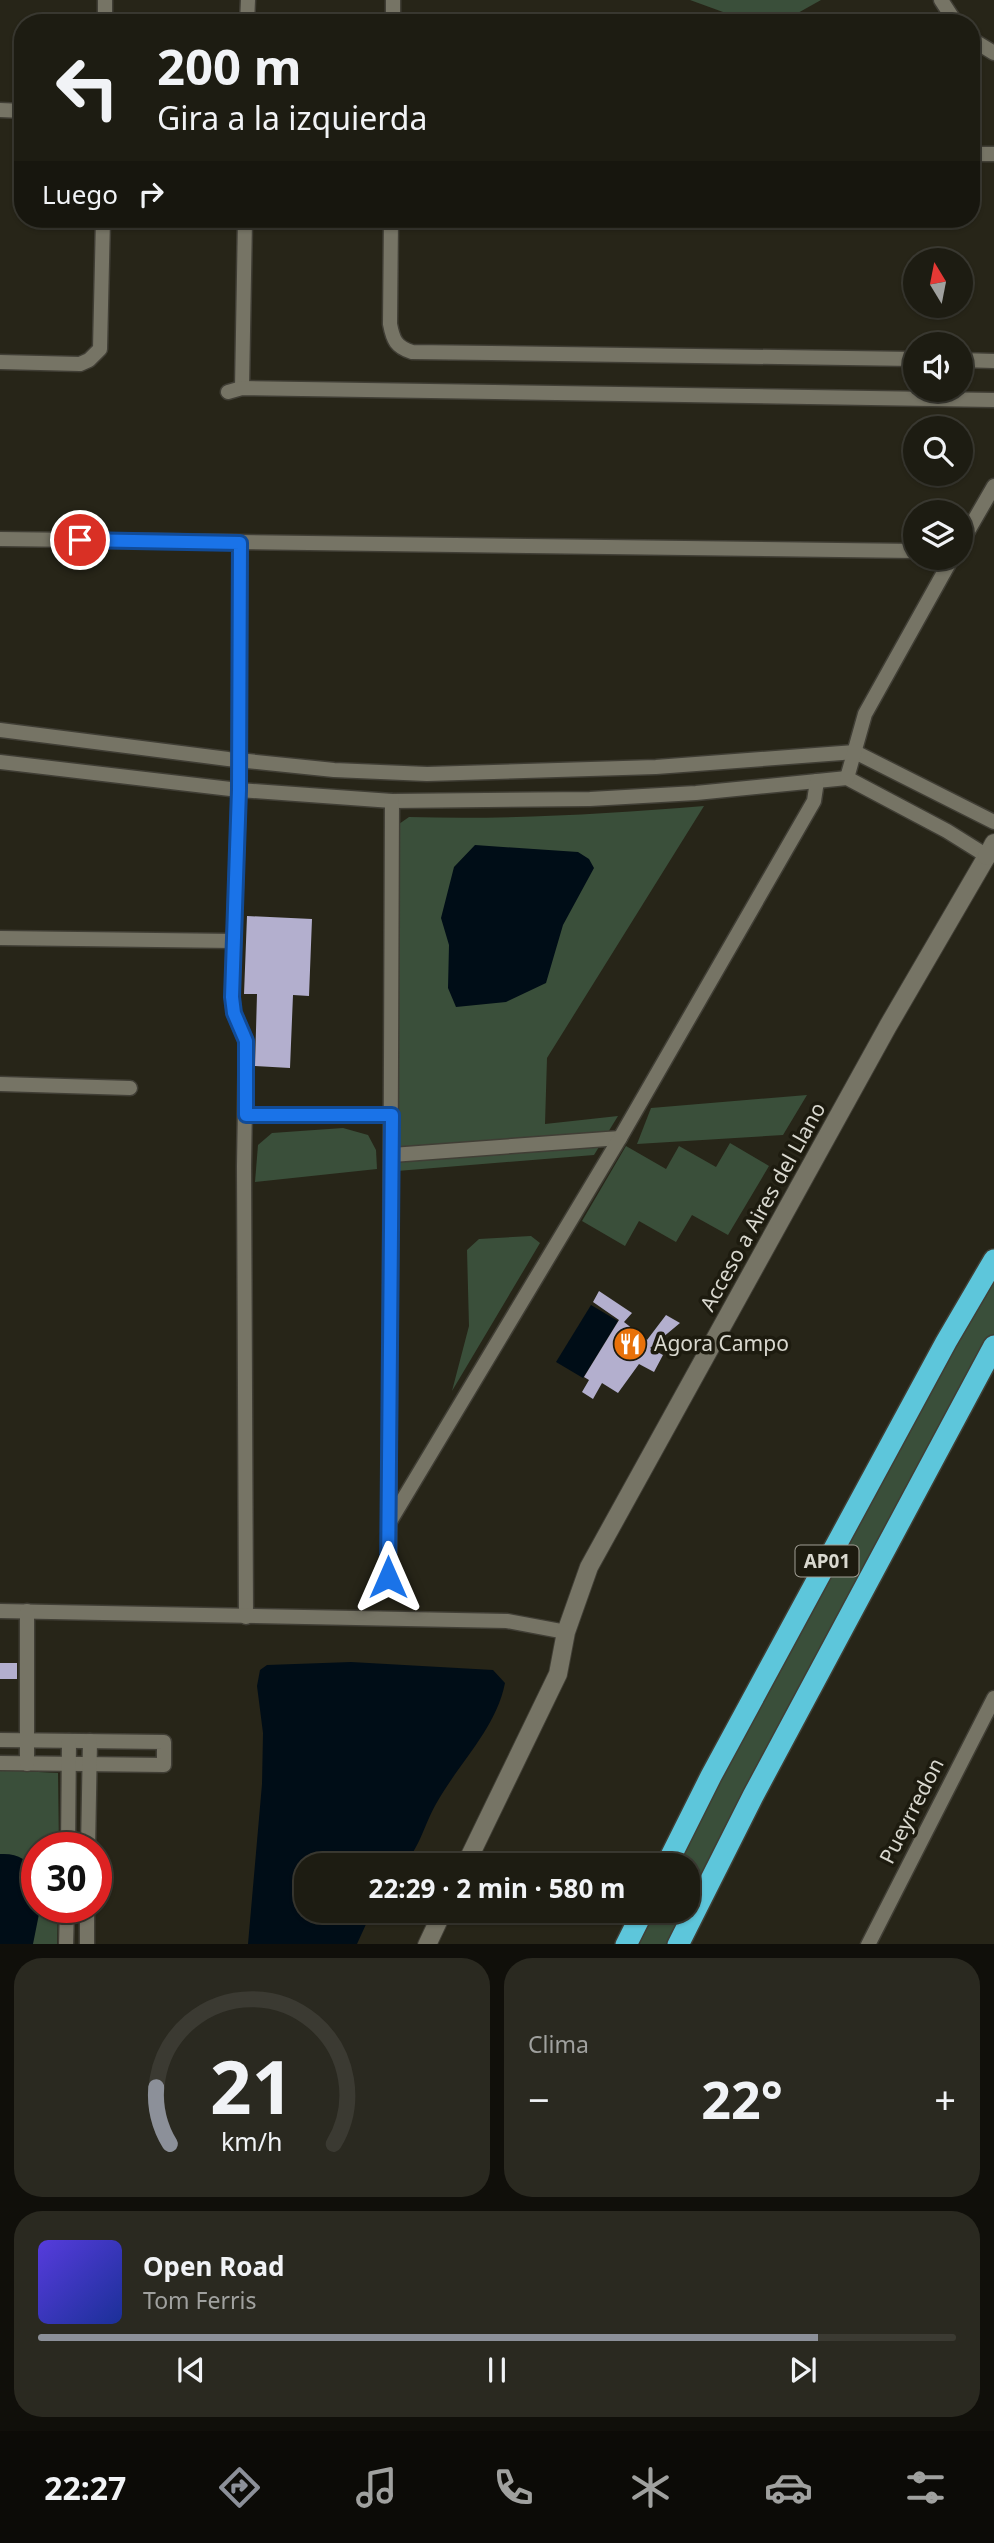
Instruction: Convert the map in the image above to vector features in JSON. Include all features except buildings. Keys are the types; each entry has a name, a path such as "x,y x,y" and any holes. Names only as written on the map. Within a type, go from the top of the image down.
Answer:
{"highway":[{"name":"AP01","path":"673,1853 933,1366 994,1260"},
{"name":"AP01","path":"678,1944 753,1796 994,1346"},
{"path":"626,1944 637,1923"}],"street":[{"path":"0,362 80,364 89,360 100,349 103,228"},
{"path":"244,228 235,390 994,400"},
{"path":"391,228 390,324 393,339 401,348 412,352 903,359"},
{"path":"973,360 994,360"},
{"path":"973,522 994,486"},
{"path":"0,539 903,551"},
{"path":"240,543 237,760 239,790 232,997 234,1013 246,1041 246,1617"},
{"path":"847,778 865,714 943,570"},
{"path":"0,730 334,770 427,774 656,767 855,752 994,822"},
{"path":"0,762 239,790 392,801 590,799 696,793 847,778 947,831 990,850"},
{"path":"389,1523 620,1138 814,801 817,781"},
{"path":"388,1577 392,801"},
{"name":"Acceso a Aires del Llano","path":"471,1853 558,1674 566,1632 589,1567 888,1026 990,850"},
{"path":"0,938 234,941"},
{"path":"0,1084 130,1088"},
{"path":"246,1115 392,1115"},
{"path":"392,1155 620,1138"},
{"path":"0,1611 507,1621 566,1632"},
{"path":"27,1611 27,1764"},
{"name":"Pueyrredon","path":"868,1944 994,1698"},
{"path":"0,1740 164,1742 163,1765 0,1763"},
{"path":"68,1832 69,1741"},
{"path":"88,1832 90,1741"},
{"path":"66,1944 67,1923"},
{"path":"87,1944 88,1923"},
{"path":"427,1944 437,1923"}],"green space":[{"path":"690,0 821,0 796,14 723,12"},
{"path":"704,806 547,1058 545,1124 618,1116 594,1155 397,1171 399,824 409,817 556,816"},
{"path":"807,1095 783,1135 637,1144 651,1108"},
{"path":"343,1128 368,1135 376,1150 377,1169 255,1182 258,1145 272,1133"},
{"path":"730,1143 769,1166 728,1235 692,1215 676,1242 639,1221 625,1246 582,1221 626,1146 666,1169 679,1146 716,1167"},
{"path":"531,1236 540,1243 452,1391 469,1326 467,1250 479,1239"},
{"path":"994,1260 994,1346 700,1902 700,1853 673,1853"},
{"path":"0,1770 58,1773 59,1832 21,1832 21,1923 58,1923 57,1944 0,1944"},
{"path":"637,1923 689,1923 678,1944 626,1944"}],"shaded area":[{"path":"475,845 578,852 589,859 594,868 563,925 546,983 506,1002 456,1007 448,988 449,945 441,918 454,867"},
{"path":"591,1305 618,1321 583,1378 556,1362"},
{"path":"351,1662 493,1670 505,1683 494,1716 445,1789 413,1853 294,1853 294,1923 367,1923 357,1944 248,1944 262,1784 263,1733 257,1686 260,1670 267,1665"},
{"path":"0,1854 21,1858 21,1923 37,1923 33,1944 0,1944"}],"place":[{"name":"Agora Campo","path":"630,1344"}],"route":[{"path":"80,540 240,543 237,760 239,790 232,997 234,1013 246,1041 246,1115 392,1115 388,1577"}]}
